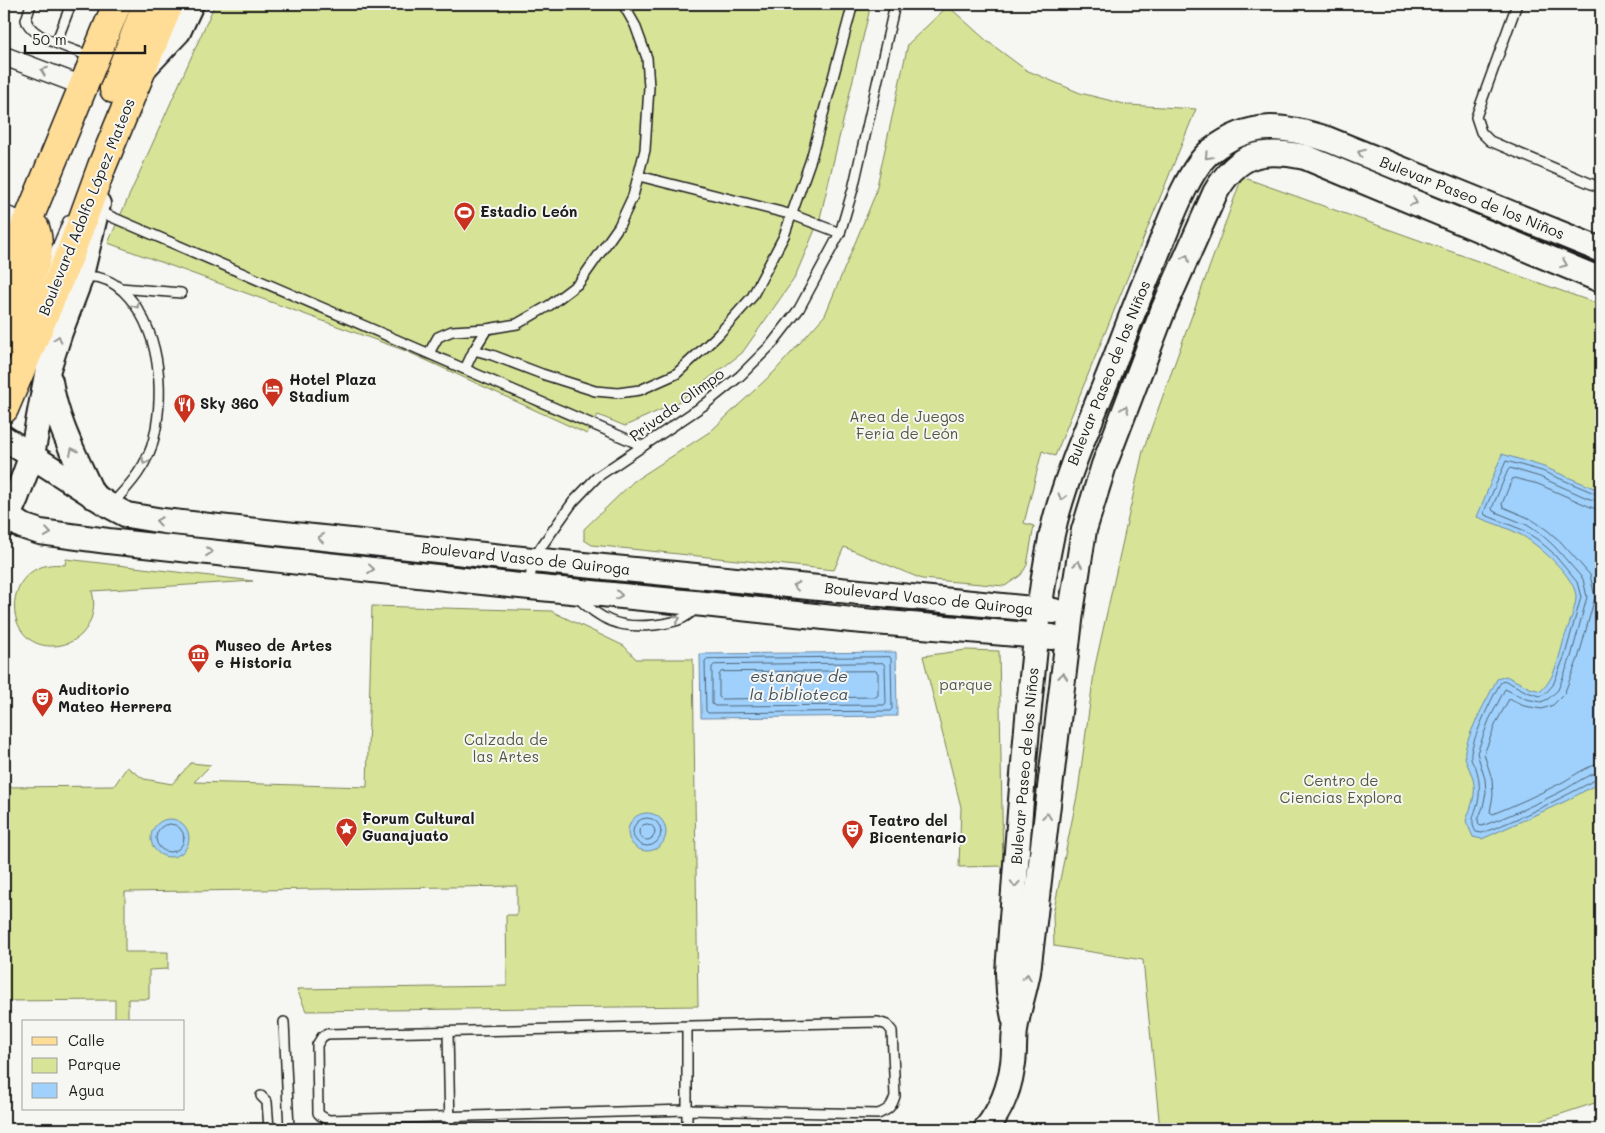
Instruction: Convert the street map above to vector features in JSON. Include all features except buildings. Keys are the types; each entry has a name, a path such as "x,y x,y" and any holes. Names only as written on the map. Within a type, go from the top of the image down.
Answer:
{"main road":[{"path":"4,279 117,4"},
{"path":"75,266 76,202 89,152 147,4"},
{"name":"Boulevard Adolfo López Mateos","path":"4,410 75,266 102,166 169,4"},
{"path":"4,343 36,261 39,248 38,237 27,226"}],"street":[{"path":"141,72 178,32 192,4"},
{"path":"4,56 83,86"},
{"name":"Bulevar Paseo de los Niños","path":"1016,1024 1009,992 1008,972 1020,797 1039,609 1055,522 1068,477 1139,295 1193,173 1209,153 1226,141 1249,131 1274,127 1299,130 1337,143 1601,250"},
{"name":"Bulevar Paseo de los Niños","path":"986,1129 992,1122 1007,1093 1013,1063 1016,1024 1028,972 1071,612 1084,530 1104,465 1164,308 1204,216 1224,176 1253,156 1269,152 1286,153 1305,158 1601,280"},
{"path":"5,519 32,455 48,369 60,332 75,266 98,211 102,166"},
{"path":"48,369 53,400 64,432 101,501"},
{"name":"Boulevard Vasco de Quiroga","path":"4,438 101,501 127,515 191,525 1071,612"},
{"name":"Boulevard Vasco de Quiroga","path":"5,519 40,532 108,541 852,620 1068,638"}],"lane":[{"path":"31,4 26,20 36,33 56,43 96,58"},
{"path":"56,43 71,4"},
{"path":"118,98 156,4"},
{"path":"429,353 438,337 452,331 487,330 517,324 550,305 579,283 619,226 633,196 645,150 649,87 647,58 635,25 623,4"},
{"path":"474,350 595,391 618,393 640,390 676,374 717,336 752,298 784,236 793,215 811,159 851,11 849,4"},
{"name":"Privada Olimpo","path":"528,587 534,559 573,502 597,476 704,405 740,376 771,345 799,309 840,233 853,189 895,4"},
{"path":"1517,4 1476,117 1481,132 1490,141 1601,188"},
{"path":"639,176 793,215 840,233"},
{"path":"34,303 72,211"},
{"path":"98,211 643,446"},
{"path":"75,266 97,277 111,281 131,299 145,319 153,340 157,364 159,402 154,438 149,454 136,476 101,501"},
{"path":"120,288 181,292"},
{"path":"465,369 487,330"},
{"path":"284,1022 289,1129"},
{"path":"878,1022 886,1025 892,1032 895,1096 892,1106 878,1114 687,1110 328,1120 318,1113 317,1045 322,1037 327,1034 448,1032 878,1022"},
{"path":"687,1027 687,1129"},
{"path":"448,1032 450,1129"},
{"path":"261,1096 267,1102 269,1129"}],"green space":[{"name":"Estadio León","path":"215,4 871,4 820,218 794,279 742,353 678,402 625,426 598,415 587,434 406,351 108,243"},
{"name":"Area de Juegos Feria de León","path":"948,6 987,41 1026,70 1080,93 1128,105 1196,109 1055,456 1042,451 1024,523 1034,526 1027,565 1021,575 1005,586 922,579 844,547 834,570 592,545 584,540 584,529 634,481 711,431 774,372 825,315 875,195 908,44"},
{"name":"Centro de Ciencias Explora","path":"1242,177 1601,305 1601,1101 1515,1129 1160,1129 1143,960 1054,946 1053,914 1078,791 1095,666 1143,451"},
{"path":"66,559 253,581 92,591 93,613 89,624 79,637 68,643 52,646 35,642 23,633 16,619 15,603 19,587 28,574 44,566 65,565"},
{"name":"Calzada de las Artes","path":"372,606 551,611 624,646 636,659 693,659 698,1006 306,1011 297,989 507,986 506,915 517,915 517,886 125,892 125,952 168,952 168,969 149,970 149,999 128,999 128,1020 115,1020 115,1000 4,1001 4,787 114,786 127,767 144,779 172,784 191,763 211,765 194,782 367,787"},
{"name":"parque","path":"966,650 999,651 1003,866 959,867 961,807 923,656"}],"water":[{"path":"1502,454 1544,467 1601,491 1601,782 1566,801 1482,839 1473,837 1466,821 1473,800 1474,790 1473,779 1465,754 1471,732 1497,679 1506,676 1530,688 1541,691 1546,686 1556,667 1576,598 1575,590 1564,572 1538,547 1518,533 1477,517"},
{"name":"estanque de la biblioteca","path":"896,652 897,716 701,718 700,654"},
{"path":"647,813 661,818 666,832 661,846 647,851 633,846 628,832 633,818"},
{"path":"170,819 183,825 189,838 183,851 170,857 157,851 151,838 157,825"}],"place":[{"name":"Estadio León","path":"464,231"},
{"name":"Hotel Plaza Stadium","path":"273,408"},
{"name":"Sky 360","path":"184,423"},
{"name":"Museo de Artes e Historia","path":"199,674"},
{"name":"Auditorio Mateo Herrera","path":"42,718"},
{"name":"Forum Cultural Guanajuato","path":"346,847"},
{"name":"Teatro del Bicentenario","path":"853,849"}]}
